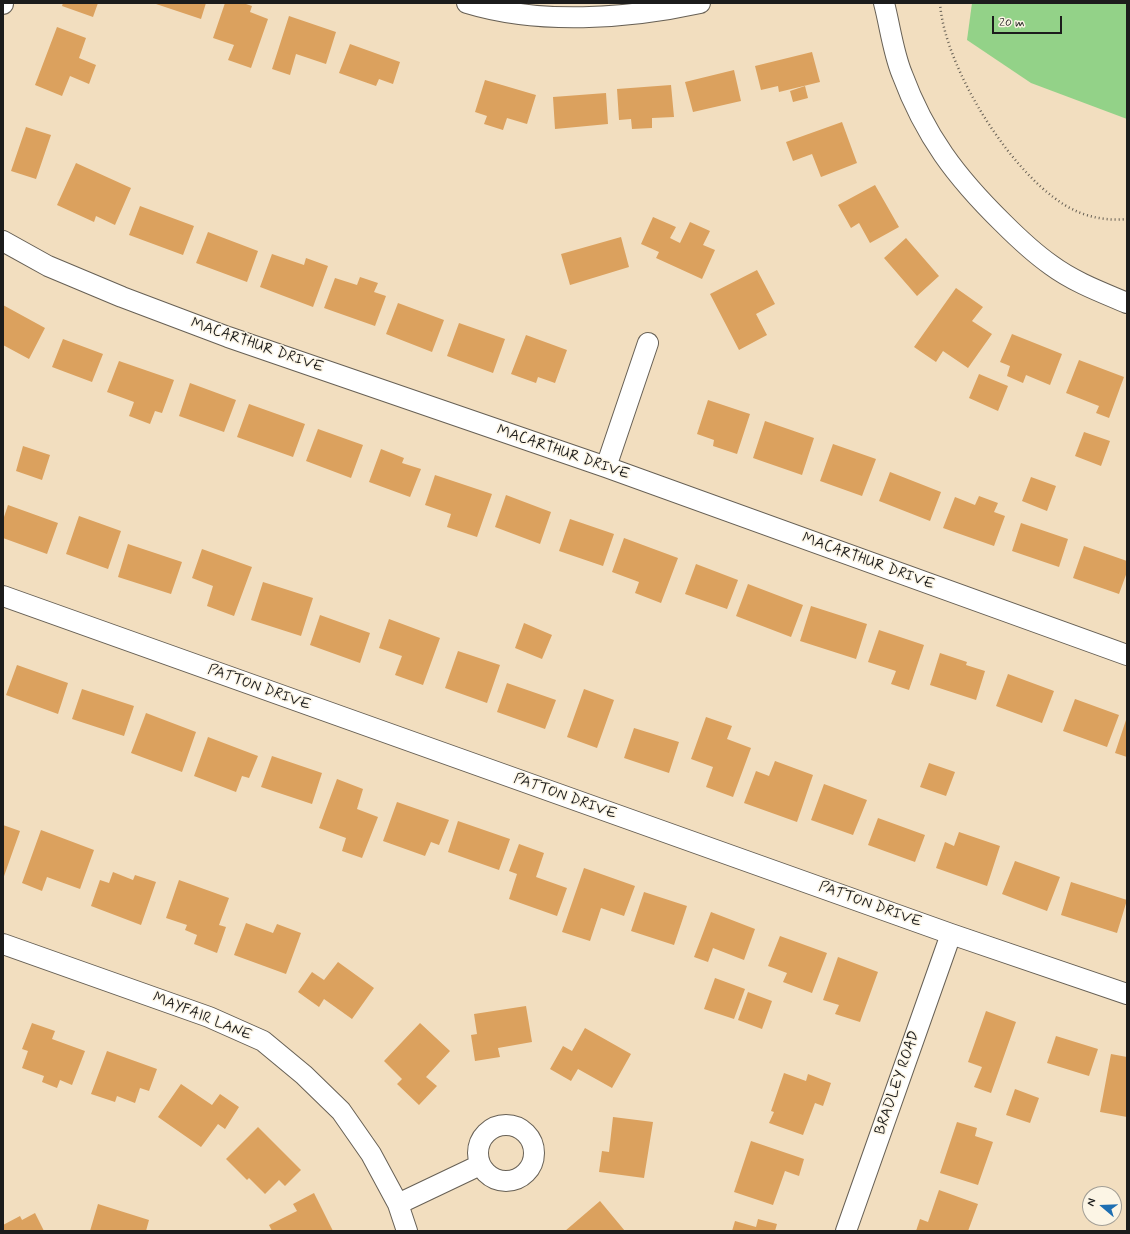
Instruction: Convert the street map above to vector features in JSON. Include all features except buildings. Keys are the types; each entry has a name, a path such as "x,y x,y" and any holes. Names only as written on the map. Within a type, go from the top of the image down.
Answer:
{"street":[{"path":"467,3 490,10 541,16 596,16 662,12 700,3"},
{"path":"884,3 901,72 923,123 952,169 983,204 1051,266 1090,288 1127,303"},
{"name":"MACARTHUR DRIVE","path":"3,241 48,266 122,297 228,337 606,467 1127,655"},
{"path":"606,467 648,343"},
{"name":"PATTON DRIVE","path":"3,596 951,934 1127,994"},
{"name":"BRADLEY ROAD","path":"846,1231 951,934"},
{"name":"MAYFAIR LANE","path":"3,944 209,1017 263,1041 304,1075 341,1111 371,1154 398,1204 407,1231"},
{"path":"398,1204 480,1165"}],"path":[{"path":"940,3 950,46 966,86 1016,163 1049,193 1076,212 1114,220 1127,219"}],"green space":[{"path":"972,3 1127,3 1127,119 1031,83 967,40"}]}
